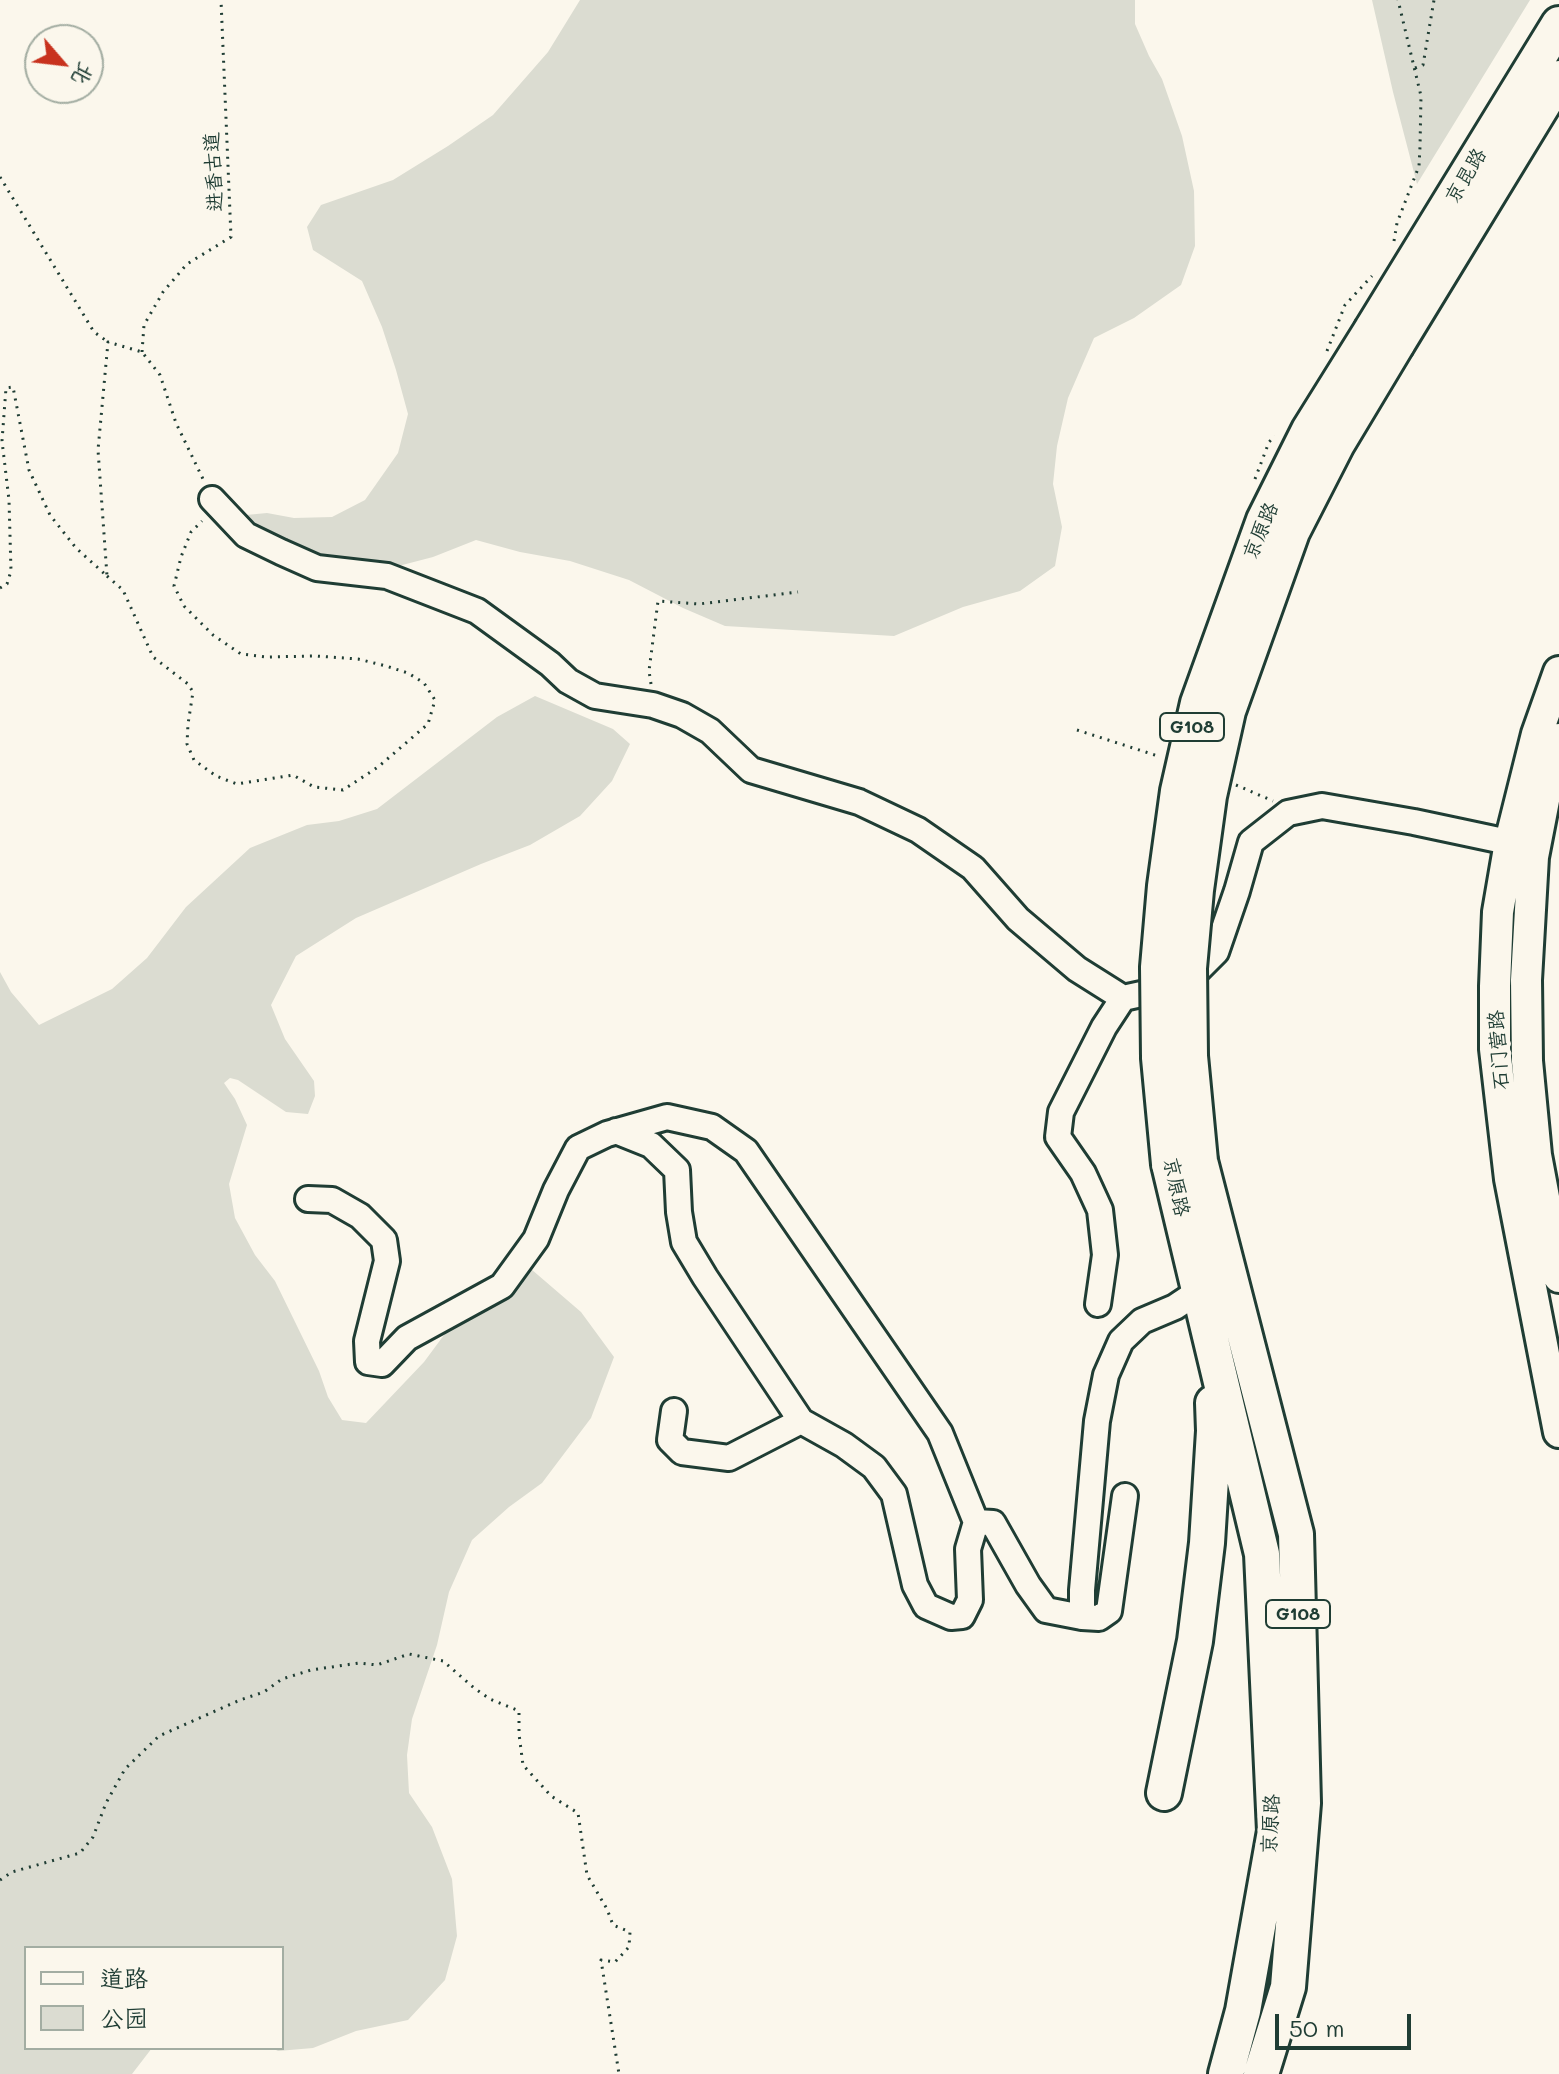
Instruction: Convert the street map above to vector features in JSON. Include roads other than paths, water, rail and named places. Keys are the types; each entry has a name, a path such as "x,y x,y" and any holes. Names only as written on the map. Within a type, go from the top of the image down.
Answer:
{"highway":[{"name":"京昆路","path":"1384,337 1559,24"},
{"name":"京昆路","path":"1384,337 1559,78"},
{"name":"京原路","path":"1226,2074 1243,2011 1275,1831 1262,1554 1199,1291 1184,1163 1190,1056 1189,968 1196,890 1209,796 1228,711 1292,532 1337,444 1384,337"},
{"name":"京原路","path":"1184,1163 1296,1534 1303,1803 1288,1987 1261,2074"},
{"path":"1164,1793 1195,1641 1207,1543 1214,1431 1210,1335"}],"main road":[{"name":"石门营路","path":"1522,845 1537,734 1559,672"},
{"name":"石门营路","path":"1559,739 1545,795 1522,845 1498,912 1495,986 1495,1049 1535,1168 1559,1277"},
{"name":"石门营路","path":"1535,1168 1559,1432"}],"street":[{"path":"215,501 246,535 281,552 317,568 387,576 477,611 550,664 568,681 595,696 653,705 682,715 710,731 751,770 859,802 918,830 973,868 1018,919 1077,969 1123,998 1183,985 1216,952 1251,842 1288,813 1322,806 1522,845"},
{"path":"1098,1304 1105,1255 1100,1210 1083,1173 1058,1137 1061,1112 1104,1027 1123,998"},
{"path":"308,1199 332,1200 360,1216 384,1240 387,1261 367,1341 368,1362 382,1364 407,1338 502,1286 536,1239 578,1148 616,1131 667,1117 712,1127 746,1151 940,1433 976,1522 968,1549 970,1600 962,1616 951,1617 926,1606 915,1585 894,1494 874,1467 844,1445 801,1421 713,1290 684,1242 677,1170 651,1145 616,1131"},
{"path":"1082,1617 1097,1421 1106,1375 1121,1341 1142,1321 1175,1307 1199,1291"},
{"path":"674,1411 670,1440 682,1452 729,1458 801,1421"},
{"path":"976,1522 993,1523 1046,1610 1099,1618 1109,1611 1125,1496"}]}
